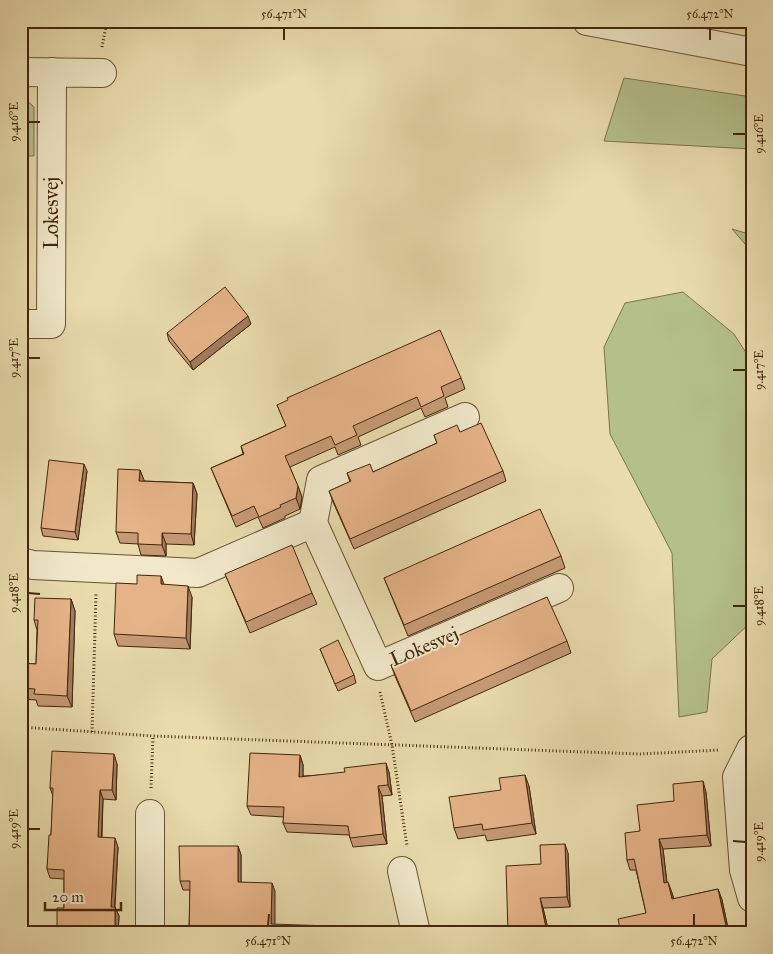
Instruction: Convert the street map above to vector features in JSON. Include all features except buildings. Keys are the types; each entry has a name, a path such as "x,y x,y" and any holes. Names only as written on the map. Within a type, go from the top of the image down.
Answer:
{"street":[{"path":"587,21 752,52"},
{"path":"21,72 102,73"},
{"name":"Lokesvej","path":"21,324 51,324 52,72"},
{"path":"21,562 33,565 198,573 313,523 321,480 465,417"},
{"name":"Lokesvej","path":"313,523 378,666 559,588"},
{"path":"751,749 737,777 744,870 752,898"},
{"path":"150,814 150,933"},
{"path":"402,871 416,933"}],"path":[{"path":"92,732 97,568"},
{"path":"378,666 377,680 392,745 410,863 402,871"},
{"path":"21,727 153,736 640,754 751,749"},
{"path":"150,814 153,736"}],"green space":[{"path":"624,78 752,97 752,149 604,141"},
{"path":"21,95 34,107 34,156 21,156"},
{"path":"732,229 752,235 752,252"},
{"path":"683,292 734,334 752,362 752,621 712,659 707,712 679,717 672,553 610,434 604,347 625,303"}]}
